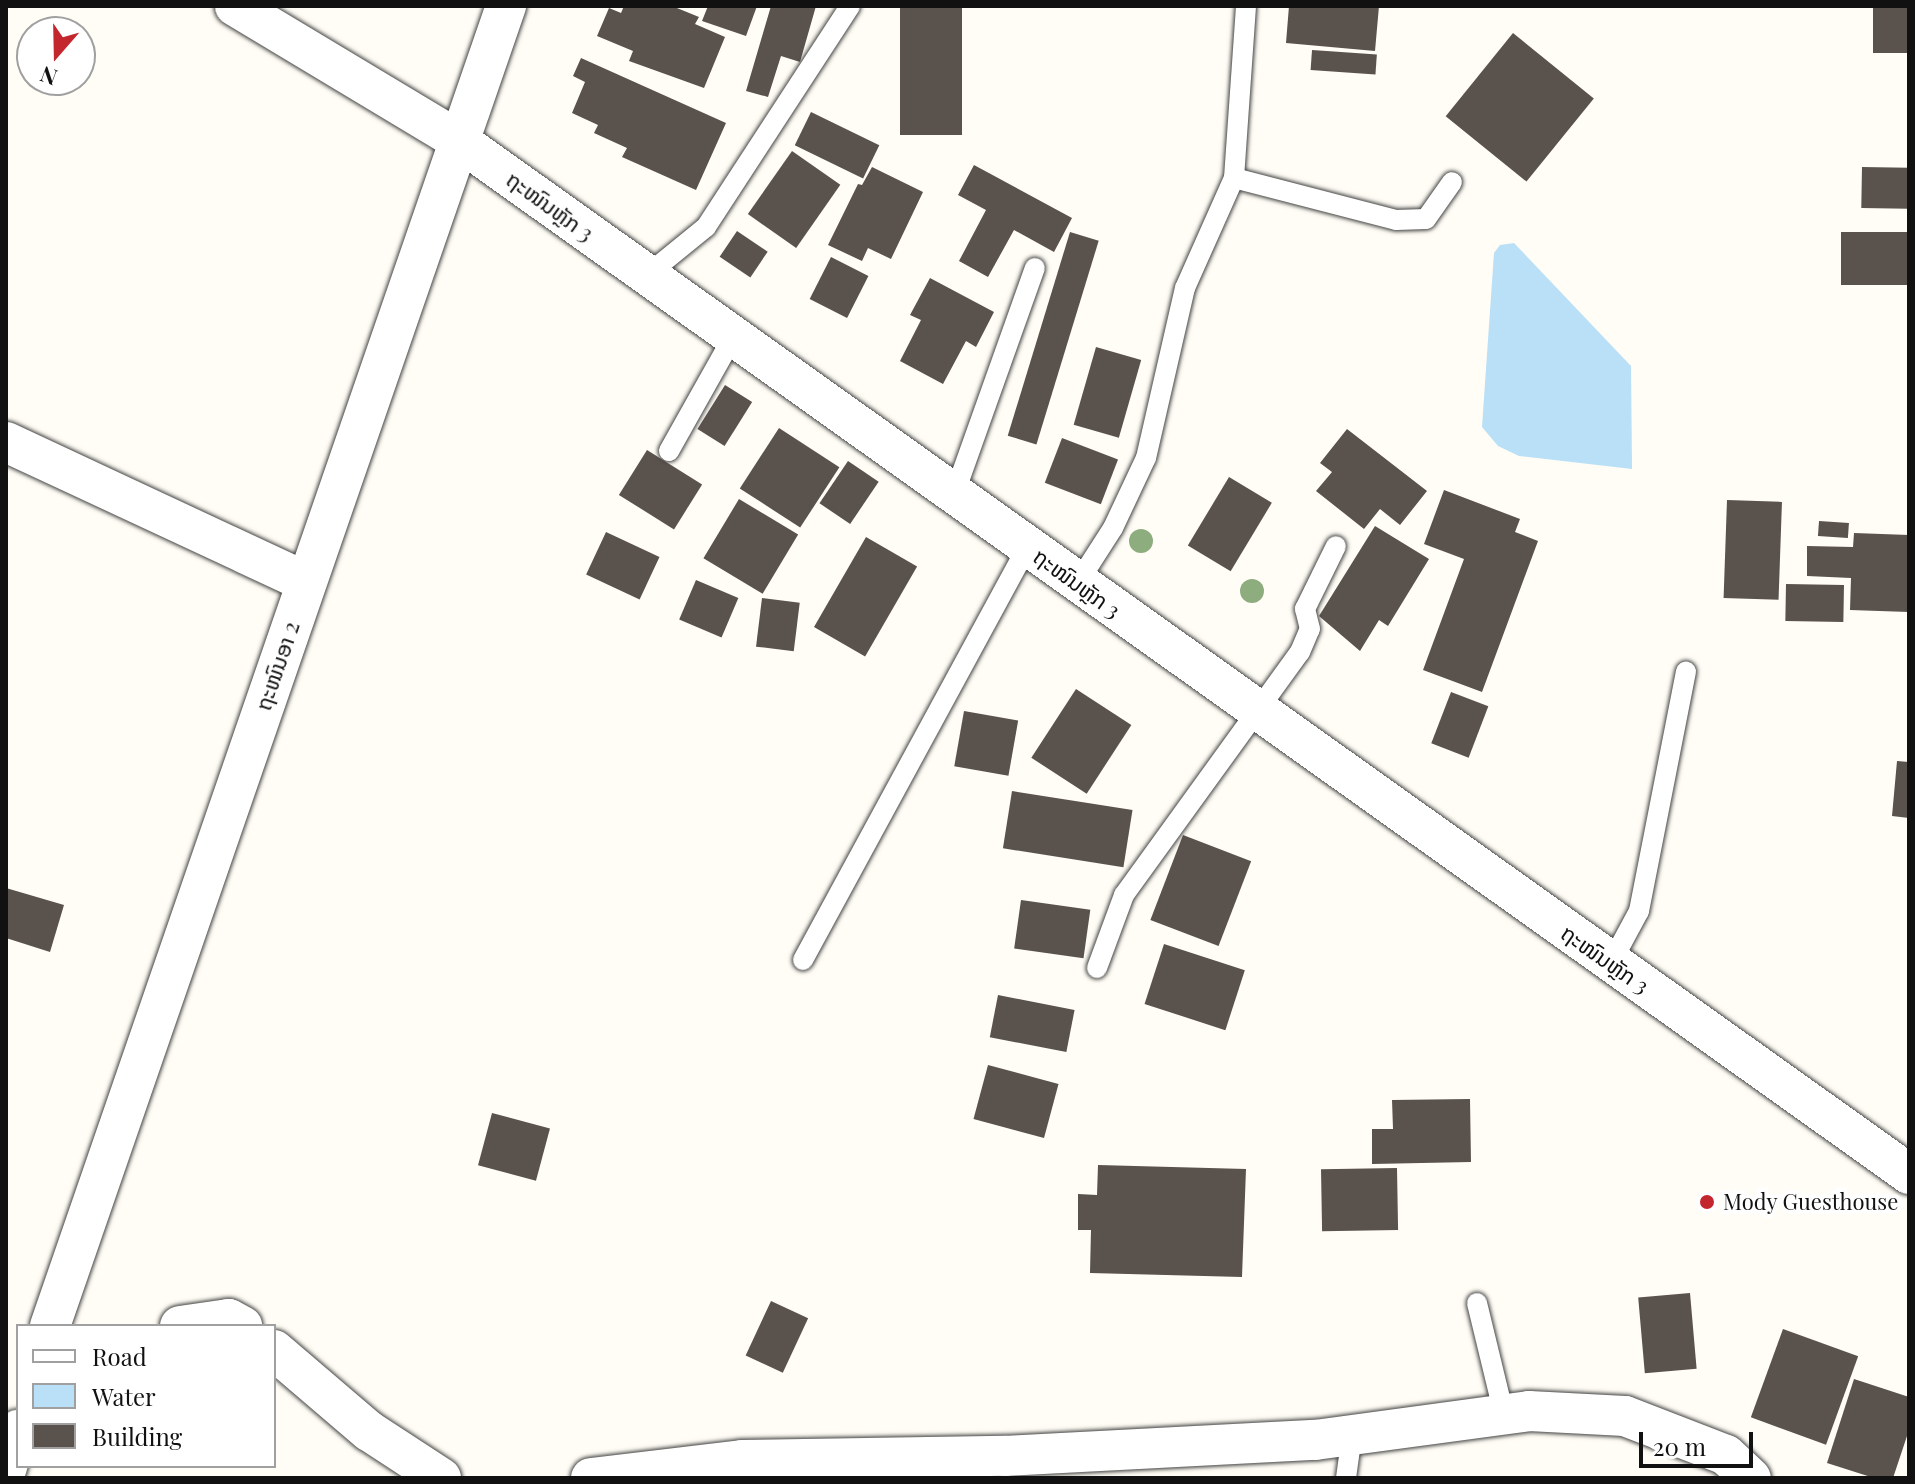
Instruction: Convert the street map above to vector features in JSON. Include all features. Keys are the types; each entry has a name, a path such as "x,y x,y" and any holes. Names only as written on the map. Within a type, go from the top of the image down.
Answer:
{"street":[{"name":"ຖະໜົນຫຼັກ 3","path":"235,6 458,140 1254,711 1909,1174"},
{"name":"ຖະໜົນອາ 2","path":"51,1324 506,6"},
{"path":"6,442 306,582"},
{"path":"194,1324 229,1319 238,1324"},
{"path":"276,1352 369,1431 441,1478"},
{"path":"591,1478 742,1460 1005,1456 1352,1435 1504,1415 1625,1416 1726,1455 1751,1478"},
{"path":"6,1470 16,1437"}],"lane":[{"path":"647,275 706,227 850,6"},
{"path":"1077,584 1113,528 1146,458 1185,288 1234,178 1246,6"},
{"path":"1234,178 1396,220 1426,219 1452,182"},
{"path":"954,495 1035,268"},
{"path":"669,451 733,337"},
{"path":"1097,968 1124,895 1254,711 1300,652 1310,629 1305,609 1336,546"},
{"path":"803,960 1027,547"},
{"path":"1611,963 1639,911 1686,672"},
{"path":"1477,1303 1504,1415"},
{"path":"1346,1478 1352,1435"}],"water":[{"path":"1514,243 1631,366 1632,469 1519,456 1498,446 1482,427 1494,253 1500,245"}],"building":[{"path":"624,6 672,6 699,17 695,24 725,37 704,88 629,61 633,51 597,36 609,8 621,13"},
{"path":"708,6 757,6 746,36 702,21"},
{"path":"771,6 816,6 800,62 781,56 768,97 746,91"},
{"path":"900,6 962,6 962,135 900,135"},
{"path":"1289,6 1379,6 1375,51 1286,43"},
{"path":"1873,6 1909,6 1909,53 1873,53"},
{"path":"1513,33 1594,98 1526,182 1446,116"},
{"path":"1312,50 1377,55 1375,74 1311,70"},
{"path":"581,58 726,123 696,190 622,157 627,148 594,133 598,125 572,113 585,82 573,76"},
{"path":"811,112 879,145 863,179 795,145"},
{"path":"792,151 840,185 796,248 748,214"},
{"path":"974,165 1072,218 1054,252 1014,230 988,277 959,261 986,210 958,195"},
{"path":"872,167 923,192 891,259 868,248 862,261 828,245 858,184 862,185"},
{"path":"1862,167 1909,168 1908,209 1861,208"},
{"path":"737,231 768,252 750,277 720,257"},
{"path":"1070,232 1099,241 1036,444 1008,436"},
{"path":"1841,232 1909,232 1909,285 1841,285"},
{"path":"831,257 868,276 847,318 810,299"},
{"path":"930,278 994,312 976,347 966,341 943,384 900,361 921,320 910,315"},
{"path":"1096,347 1141,360 1119,438 1074,425"},
{"path":"725,385 752,402 725,446 697,429"},
{"path":"779,428 839,467 800,528 740,488"},
{"path":"1347,429 1427,491 1400,525 1380,509 1364,529 1316,491 1332,472 1320,463"},
{"path":"1062,438 1118,460 1101,504 1045,483"},
{"path":"647,450 702,484 674,529 619,495"},
{"path":"848,461 879,482 850,524 819,503"},
{"path":"1229,477 1272,503 1231,571 1188,546"},
{"path":"1444,490 1520,519 1515,532 1538,541 1482,692 1423,670 1464,559 1424,544"},
{"path":"739,499 798,535 763,594 703,558"},
{"path":"1727,500 1782,502 1779,600 1724,598"},
{"path":"1819,521 1849,523 1848,538 1818,536"},
{"path":"1375,526 1429,559 1388,626 1379,620 1360,651 1319,616"},
{"path":"606,532 659,557 640,600 586,575"},
{"path":"1854,533 1909,535 1909,612 1850,610 1851,578 1807,576 1807,546 1853,547"},
{"path":"866,537 917,566 865,657 814,627"},
{"path":"696,580 738,598 722,638 679,620"},
{"path":"1786,584 1844,585 1843,622 1785,621"},
{"path":"762,598 800,603 794,651 756,647"},
{"path":"1076,689 1131,725 1087,794 1031,758"},
{"path":"1451,692 1488,706 1469,758 1431,743"},
{"path":"964,711 1018,721 1008,776 954,766"},
{"path":"1897,761 1909,762 1909,818 1892,816"},
{"path":"1012,791 1132,810 1123,867 1003,848"},
{"path":"1183,835 1251,861 1219,946 1150,920"},
{"path":"6,888 64,905 50,952 6,938"},
{"path":"1021,900 1090,910 1083,958 1014,949"},
{"path":"1164,944 1245,970 1225,1030 1145,1004"},
{"path":"998,995 1075,1010 1066,1052 990,1037"},
{"path":"988,1065 1059,1084 1044,1138 974,1119"},
{"path":"1470,1099 1471,1162 1372,1164 1372,1129 1393,1129 1392,1100"},
{"path":"492,1113 550,1129 536,1181 478,1165"},
{"path":"1098,1165 1246,1169 1242,1277 1090,1273 1091,1230 1078,1230 1078,1194 1097,1195"},
{"path":"1397,1168 1398,1230 1322,1231 1321,1169"},
{"path":"1690,1293 1697,1369 1645,1373 1638,1298"},
{"path":"771,1301 808,1318 783,1373 746,1355"},
{"path":"1783,1329 1858,1356 1826,1445 1751,1417"},
{"path":"1854,1379 1909,1397 1909,1430 1893,1478 1874,1478 1827,1463"}],"place":[{"name":"Mody Guesthouse","path":"1707,1202"}]}
